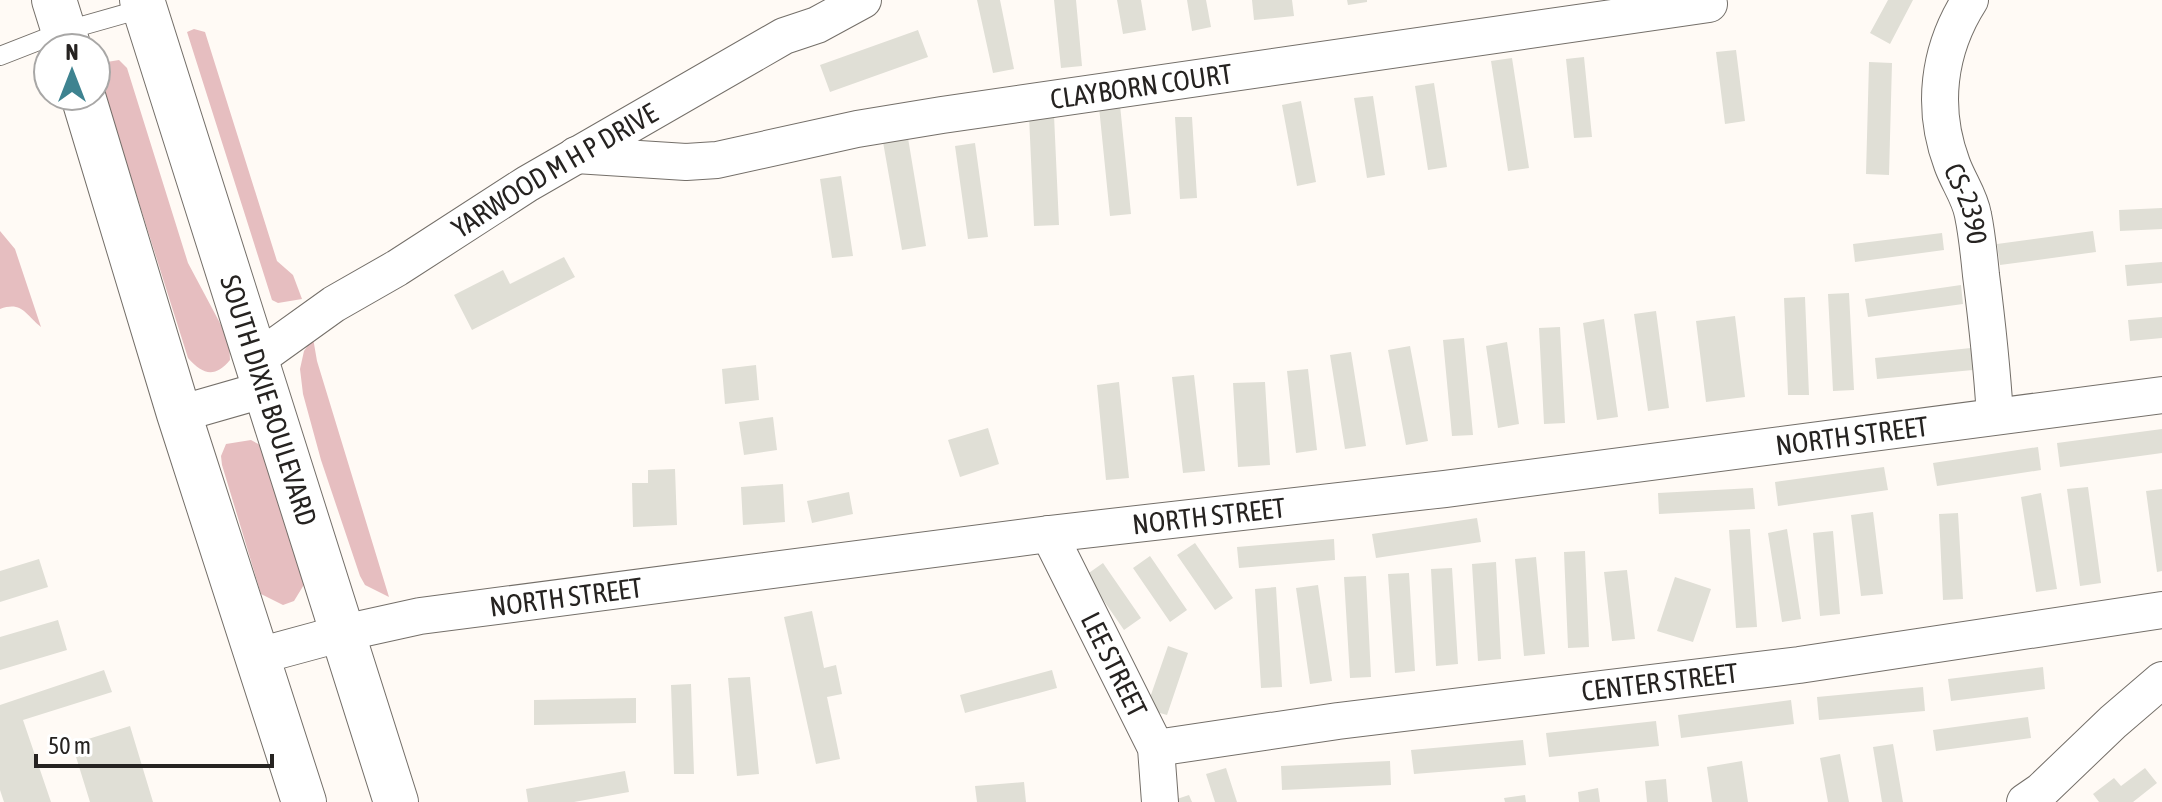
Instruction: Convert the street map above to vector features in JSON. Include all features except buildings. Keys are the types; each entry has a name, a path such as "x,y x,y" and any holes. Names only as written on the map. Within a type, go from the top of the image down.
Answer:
{"highway":[{"name":"SOUTH DIXIE BOULEVARD","path":"143,4 396,802"},
{"path":"88,112 179,414 304,802"}],"street":[{"name":"YARWOOD M H P DRIVE","path":"179,414 261,374 334,304 576,155 784,36 817,25 863,0"},
{"name":"CS-2390","path":"1970,0 1946,50 1939,101 1941,125 1951,163 1973,212 1991,351 1995,416"},
{"name":"CLAYBORN COURT","path":"576,155 686,162 717,160 857,129 942,115 1709,4"},
{"name":"NORTH STREET","path":"258,656 420,616 1049,534 1445,489 2162,395"},
{"name":"LEE STREET","path":"1049,534 1156,748 1160,802"},
{"name":"CENTER STREET","path":"1156,748 1338,721 1799,665 2162,610"},
{"path":"2039,798 2113,722 2162,680"}],"lane":[{"path":"0,56 62,26 143,4"}],"shaded area":[{"path":"194,29 205,32 277,261 293,275 302,299 278,303 272,300 187,32"},
{"path":"119,60 127,68 188,263 229,340 230,360 214,372 204,371 188,358 110,112 112,61"},
{"path":"0,231 15,249 41,327 18,308 0,309"},
{"path":"313,338 317,361 389,597 365,585 360,576 321,460 303,394 300,369 304,351"},
{"path":"251,440 262,446 305,583 294,601 283,605 261,594 222,465 221,456 226,444"}]}
